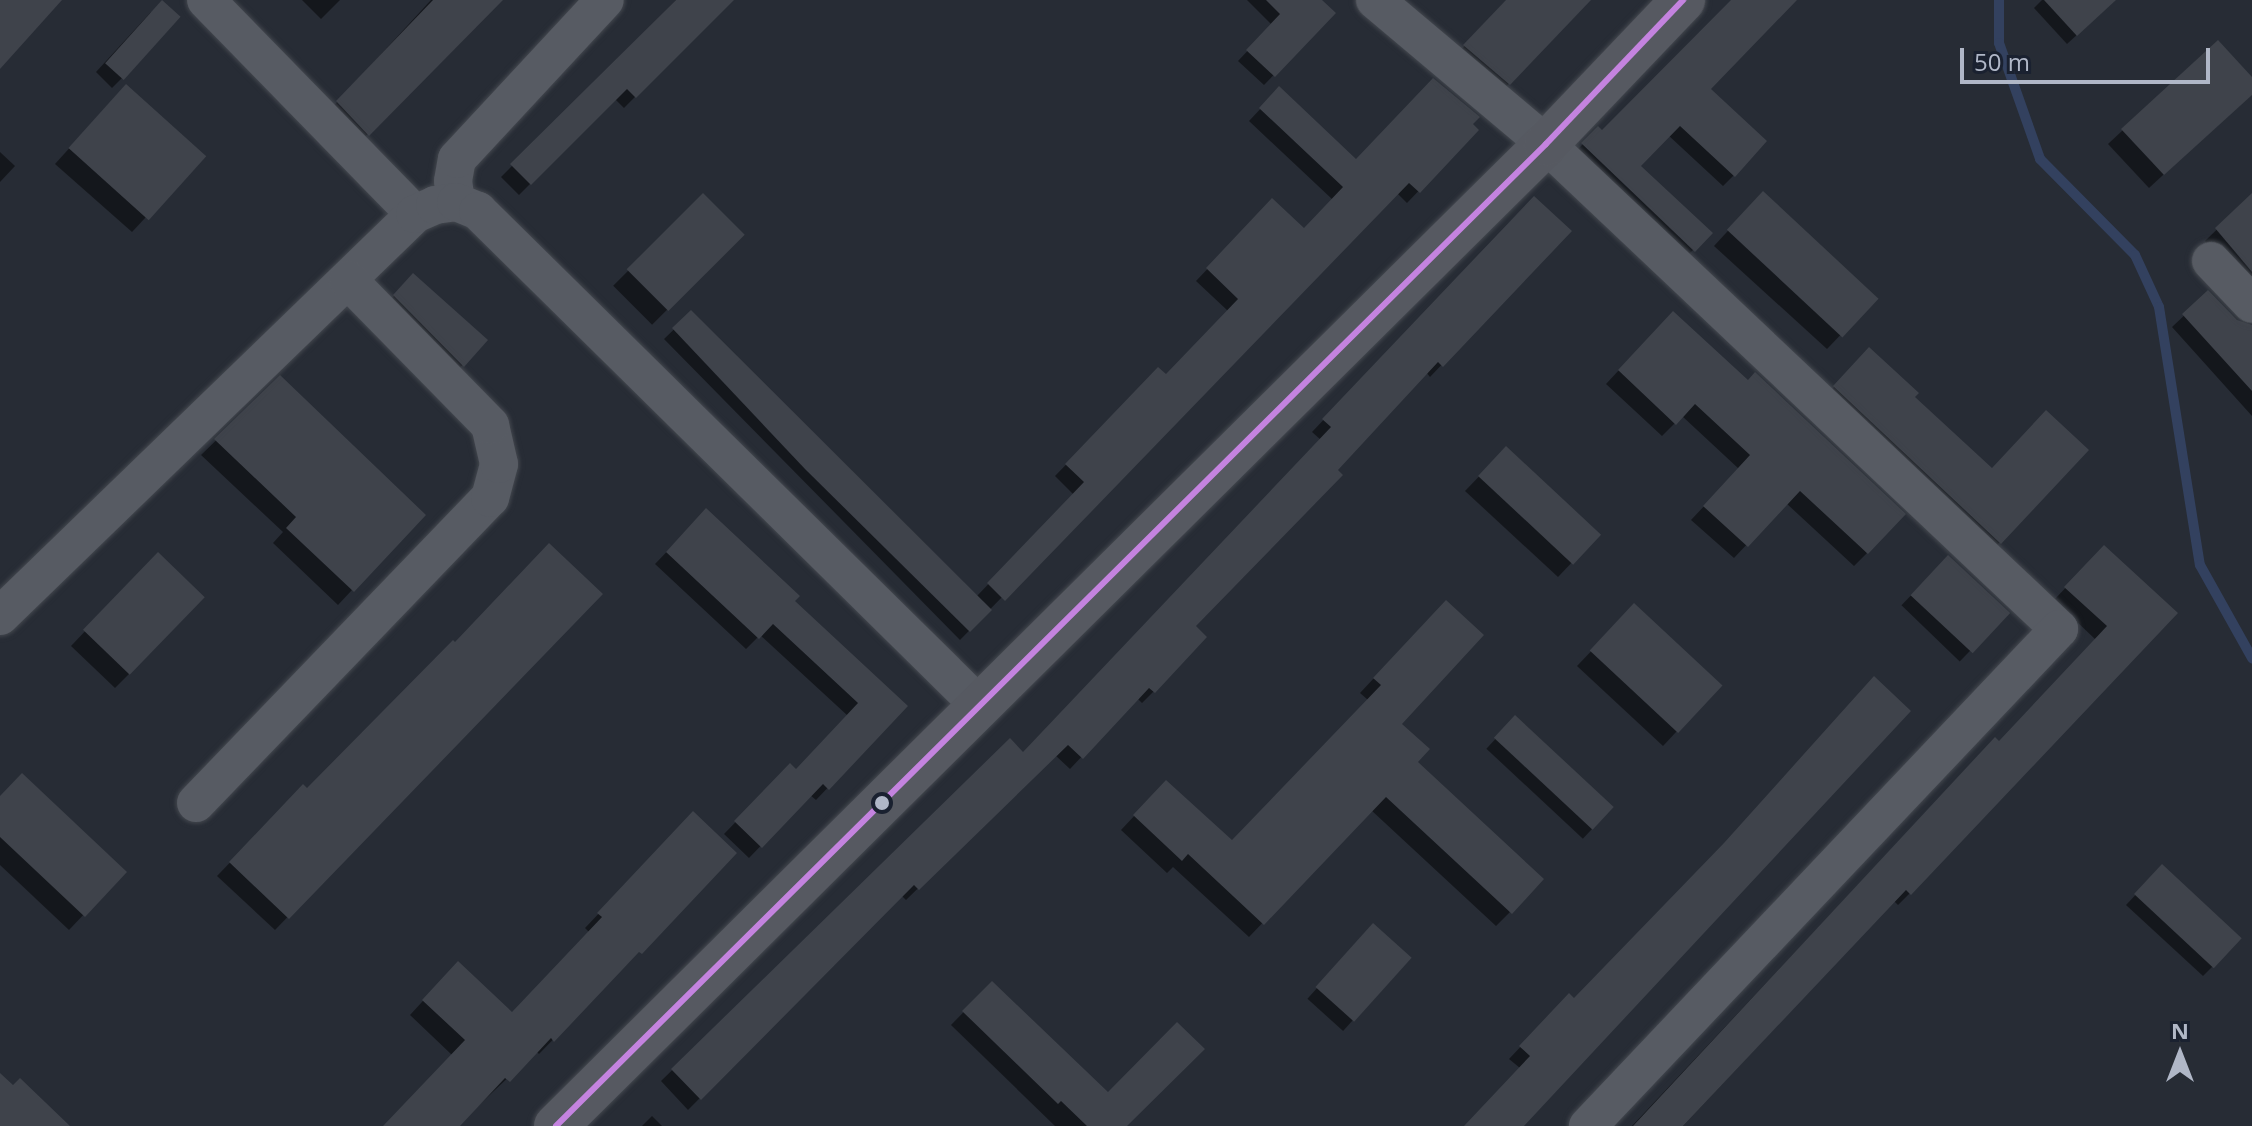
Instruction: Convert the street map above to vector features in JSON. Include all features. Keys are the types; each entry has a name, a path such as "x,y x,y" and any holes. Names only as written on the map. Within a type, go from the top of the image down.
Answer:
{"main road":[{"path":"575,1120 981,707 1546,144 1683,0"}],"street":[{"path":"206,0 415,214"},
{"path":"456,202 453,181 457,159 605,0"},
{"path":"1375,0 1546,144 2059,629 1588,1126"},
{"path":"0,616 415,214 435,205 456,202 478,211 981,707"},
{"path":"2211,261 2252,304"},
{"path":"196,803 490,498 499,464 490,425 348,280"}],"building":[{"path":"0,0 62,0 0,69"},
{"path":"162,0 181,17 124,80 105,63"},
{"path":"433,0 503,0 369,136 336,101"},
{"path":"676,0 734,0 636,98 627,89 531,185 510,164"},
{"path":"1266,0 1322,0 1336,13 1275,77 1246,50 1280,14"},
{"path":"1506,0 1591,0 1510,85 1463,45"},
{"path":"1731,0 1797,0 1711,89 1767,141 1735,177 1680,126 1641,166 1713,233 1695,252 1581,143 1598,126 1602,130"},
{"path":"2044,0 2116,0 2077,36"},
{"path":"2218,40 2252,77 2252,95 2164,175 2121,129"},
{"path":"1433,78 1480,117 1473,124 1479,130 1420,193 1409,183 1005,601 987,583 1084,482 1065,464 1158,367 1166,374 1238,299 1206,268 1272,198 1304,228 1343,187 1259,108 1279,86 1356,159"},
{"path":"126,84 206,156 149,220 68,148"},
{"path":"1763,191 1879,299 1842,338 1727,230"},
{"path":"703,193 745,235 668,311 627,269"},
{"path":"2252,193 2252,272 2215,228"},
{"path":"1534,196 1572,231 1443,367 1438,362 1338,470 1343,475 1196,626 1207,637 1155,693 1149,688 1083,759 1068,745 919,890 914,885 701,1100 671,1069 1010,738 1023,752 1331,427 1322,419"},
{"path":"413,273 488,340 464,367 393,295"},
{"path":"2208,290 2237,320 2252,325 2252,391 2182,314"},
{"path":"691,310 992,610 970,632 805,469 672,328"},
{"path":"1673,311 1748,380 1755,372 1906,514 1868,554 1800,491 1748,547 1703,506 1750,455 1695,404 1676,425 1618,370"},
{"path":"1869,347 1919,393 1915,397 1992,468 2046,410 2089,450 2001,544 1833,386"},
{"path":"280,375 426,515 354,592 286,528 296,517 214,439"},
{"path":"1506,446 1601,535 1573,565 1478,476"},
{"path":"706,508 800,596 795,601 908,706 829,790 823,784 762,848 734,821 790,763 796,769 858,703 773,624 759,639 666,552"},
{"path":"549,543 603,594 289,919 229,862 303,784 307,788 453,640 455,642"},
{"path":"2104,545 2178,613 1911,895 1906,890 1683,1126 1633,1126 1995,737 1999,741 2107,626 2064,587"},
{"path":"158,552 205,597 130,675 83,630"},
{"path":"1948,555 2010,613 1973,653 1910,595"},
{"path":"1446,600 1484,635 1402,724 1430,749 1418,762 1544,879 1512,914 1386,797 1264,925 1188,854 1182,861 1133,815 1166,780 1232,840 1381,685 1373,678"},
{"path":"1634,603 1722,686 1678,733 1590,651"},
{"path":"1874,676 1911,711 1524,1126 1464,1126 1530,1056 1519,1046 1569,993 1574,998 1724,843"},
{"path":"1515,715 1614,807 1593,830 1494,738"},
{"path":"22,773 127,872 85,917 0,837 0,796"},
{"path":"693,811 737,853 642,954 639,952 554,1042 551,1038 510,1082 505,1078 460,1126 383,1126 465,1040 422,1000 458,961 512,1012 602,917 597,913"},
{"path":"2162,864 2242,938 2214,968 2134,894"},
{"path":"1373,923 1412,958 1354,1022 1315,987"},
{"path":"992,981 1108,1092 1177,1022 1205,1049 1127,1126 1087,1126 1061,1101 1058,1104 962,1011"},
{"path":"0,1073 13,1085 20,1078 70,1126 0,1126"}],"waterway":[{"path":"1999,0 1999,43 2040,159 2135,255 2159,307 2200,565 2252,658"}],"transit line":[{"path":"556,1126 1546,144 1683,0"}]}
